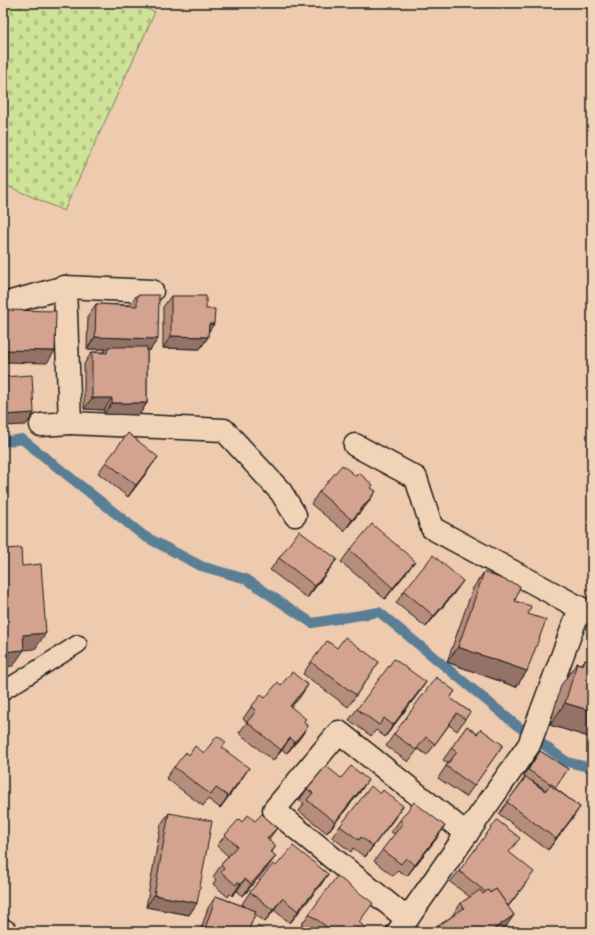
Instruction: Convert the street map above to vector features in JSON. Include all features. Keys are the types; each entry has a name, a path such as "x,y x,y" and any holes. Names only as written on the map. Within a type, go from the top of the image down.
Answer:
{"street":[{"path":"64,288 70,423"},
{"path":"3,304 64,288 152,291"},
{"path":"41,424 70,423 224,430 281,492 295,515"},
{"path":"355,445 416,478 432,528 586,611 540,716 529,745 467,834 402,926 274,810 339,732 467,834"}],"lane":[{"path":"3,691 78,644"}],"green space":[{"path":"3,3 130,3 155,12 64,211 3,184"}],"building":[{"path":"137,295 159,295 158,339 95,337 96,304 137,306"},
{"path":"171,296 206,296 206,309 215,309 214,324 209,324 208,337 171,336"},
{"path":"3,310 56,311 55,351 3,350"},
{"path":"108,347 147,347 147,403 112,403 112,398 92,398 92,352 107,353"},
{"path":"32,375 34,413 3,415 3,377"},
{"path":"128,433 158,457 136,485 106,462"},
{"path":"342,465 356,476 359,473 373,485 371,488 376,491 352,520 319,492"},
{"path":"372,524 415,561 393,588 350,550"},
{"path":"299,531 337,559 315,586 279,558"},
{"path":"21,548 22,566 41,564 46,633 23,635 24,650 3,652 3,549"},
{"path":"433,555 463,581 434,616 404,591"},
{"path":"484,572 520,586 515,601 531,606 528,614 546,620 527,671 458,647"},
{"path":"345,637 379,662 356,695 311,662 327,641 337,648"},
{"path":"394,659 426,682 393,725 384,718 379,725 357,709"},
{"path":"585,660 592,662 592,711 565,703 577,663 583,665"},
{"path":"292,672 308,685 290,706 306,719 303,722 308,726 295,742 290,738 281,750 247,722 256,711 251,707 261,695 265,698 278,682 281,685"},
{"path":"436,677 455,691 450,698 470,712 465,719 457,713 435,744 426,737 416,750 394,734"},
{"path":"467,726 477,734 481,729 503,745 474,786 446,766 457,752 451,748"},
{"path":"217,736 226,742 222,748 249,768 228,796 216,788 211,795 174,767 186,752 189,755 195,746 204,753"},
{"path":"540,751 568,769 556,787 528,770"},
{"path":"326,766 341,778 351,766 368,780 335,822 307,800 313,793 307,789"},
{"path":"526,777 545,791 550,785 580,807 556,839 507,802"},
{"path":"371,786 380,794 383,790 403,806 373,846 361,837 359,840 340,826"},
{"path":"414,802 445,826 415,865 406,858 401,864 382,850 403,823 400,820"},
{"path":"169,813 212,821 197,903 154,895"},
{"path":"262,814 277,828 267,838 276,846 271,852 276,856 251,884 245,879 240,884 238,882 236,885 221,872 224,869 221,865 237,846 225,835 239,819 242,822 248,815 255,821"},
{"path":"497,820 520,838 509,852 534,872 508,906 496,889 490,893 488,890 486,892 459,871"},
{"path":"293,846 328,874 298,911 282,898 273,910 250,892 273,864 276,866"},
{"path":"337,876 373,903 359,922 368,930 367,932 334,932 309,914"},
{"path":"496,889 514,915 490,932 430,932 464,908 461,903 480,890 483,894 488,890 490,893"},
{"path":"216,896 256,911 248,932 204,932"},
{"path":"257,927 270,932 255,932"}],"waterway":[{"path":"3,442 22,439 144,536 201,566 246,579 312,623 379,612 515,724 567,762 592,768"}]}
